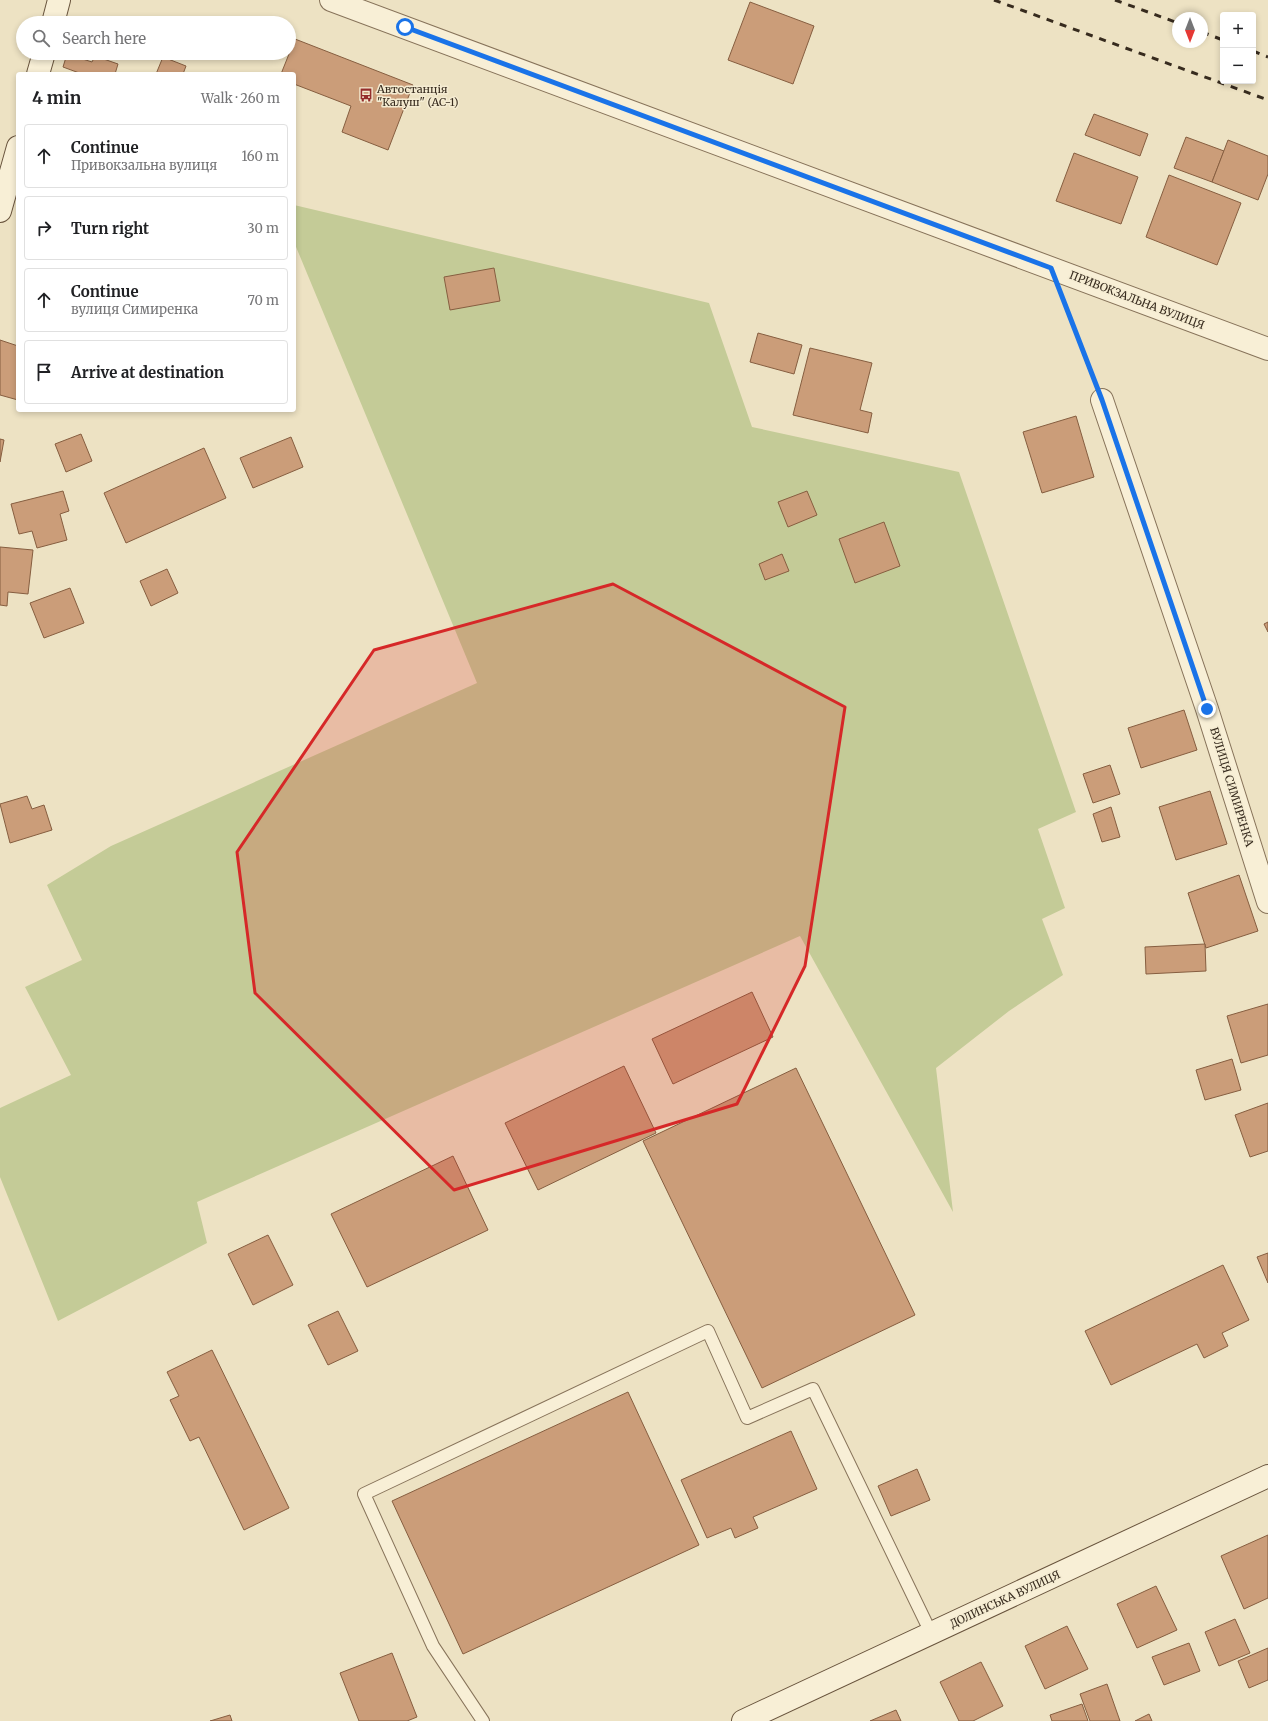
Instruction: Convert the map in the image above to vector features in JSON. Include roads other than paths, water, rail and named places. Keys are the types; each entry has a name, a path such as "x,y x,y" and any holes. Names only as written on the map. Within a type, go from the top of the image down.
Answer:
{"street":[{"path":"55,16 59,0"},
{"name":"ПРИВОКЗАЛЬНА ВУЛИЦЯ","path":"331,0 352,4 1268,349"},
{"path":"39,72 42,60"},
{"path":"0,211 16,154"},
{"name":"ВУЛИЦЯ СИМИРЕНКА","path":"1102,400 1207,709 1268,902"},
{"name":"ДОЛИНСЬКА ВУЛИЦЯ","path":"743,1721 1268,1476"}],"lane":[{"path":"483,1721 433,1646 364,1494 708,1331 747,1418 813,1389 931,1633"}],"railway":[{"path":"994,0 1268,100"},
{"path":"1115,0 1172,21"},
{"path":"1208,34 1220,39"},
{"path":"1256,52 1268,57"}],"place":[{"name":"Автостанція \"Калуш\" (АС-1)","path":"366,95"}]}
